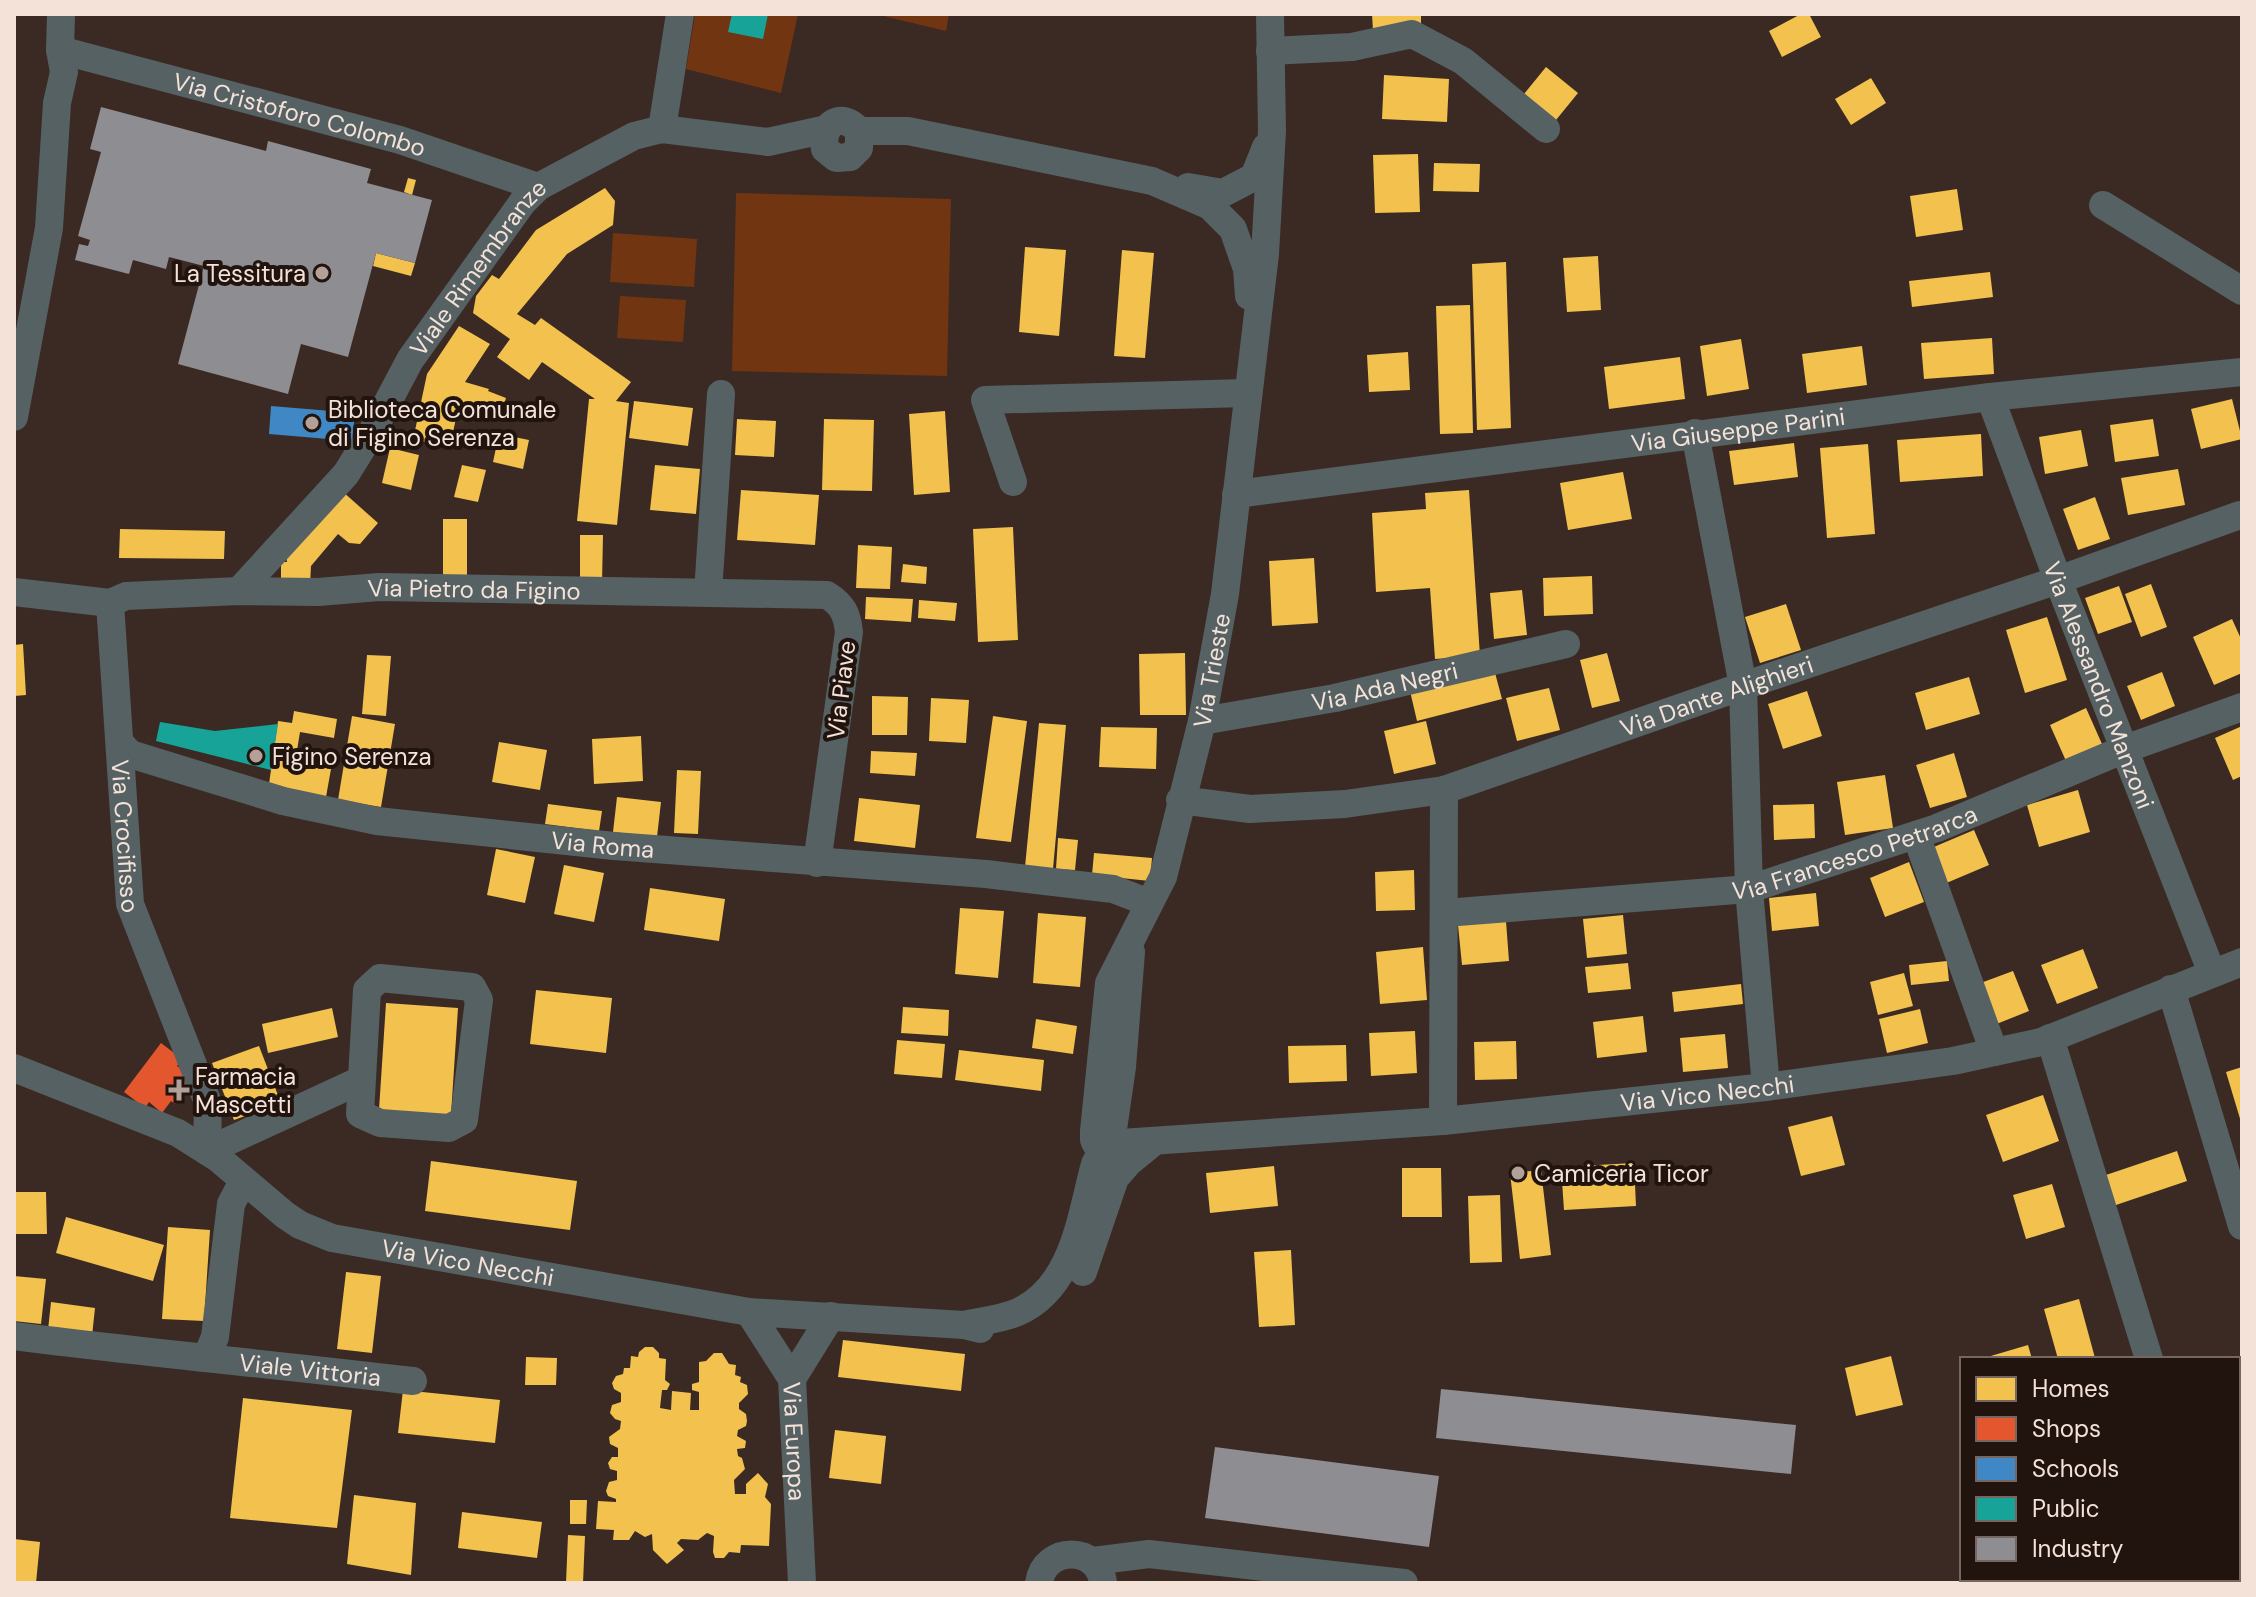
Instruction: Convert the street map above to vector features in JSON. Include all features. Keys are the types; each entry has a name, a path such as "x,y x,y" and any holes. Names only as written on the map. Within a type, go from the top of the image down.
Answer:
{"street":[{"path":"14,417 49,228 57,103 64,72 60,50 61,14"},
{"path":"662,129 680,14"},
{"path":"1253,341 1265,254 1272,131 1270,14"},
{"path":"1270,51 1352,47 1412,34 1463,61 1546,129"},
{"name":"Via Cristoforo Colombo","path":"60,50 400,140 538,187"},
{"name":"Viale Rimembranze","path":"239,591 346,474 410,360 522,203 538,187 634,136 662,129 768,142 826,139 837,122 847,122 859,140 908,131 1152,181"},
{"path":"1152,181 1223,193 1254,177 1272,131"},
{"path":"1152,181 1210,206 1233,229 1247,269 1253,341"},
{"path":"2103,205 2242,291"},
{"name":"Via Trieste","path":"1107,1151 1094,1140 1094,1131 1107,994 1114,970 1163,877 1202,721 1225,594 1253,341"},
{"name":"Via Giuseppe Parini","path":"1236,494 1990,397 2242,372"},
{"path":"1013,482 985,400 1247,393"},
{"path":"708,593 721,394"},
{"name":"Via Alessandro Manzoni","path":"1990,397 2212,973"},
{"path":"1695,433 1743,686 1749,889 1766,1087"},
{"name":"Via Dante Alighieri","path":"1180,800 1250,809 1345,804 1444,790 2240,515"},
{"name":"Via Pietro da Figino","path":"110,603 126,596 239,591 318,592 379,587 708,593"},
{"path":"14,592 110,603"},
{"name":"Via Piave","path":"708,593 827,595 839,603 847,615 847,660 817,863"},
{"name":"Via Crocifisso","path":"110,603 130,904 208,1103 207,1151"},
{"name":"Via Ada Negri","path":"1202,721 1335,698 1566,644"},
{"name":"Via Francesco Petrarca","path":"1445,913 1749,889 1916,835 2125,749 2242,707"},
{"name":"Via Roma","path":"120,743 130,754 283,801 377,821 614,846 986,874 1097,887 1139,899 1139,923"},
{"path":"1443,1121 1444,790"},
{"path":"1916,835 1994,1052"},
{"name":"Via Vico Necchi","path":"964,1325 1019,1312 1042,1297 1053,1285 1069,1257 1095,1164 1107,1151 1443,1121 1766,1087 1953,1061 2050,1038 2242,962"},
{"path":"380,978 472,987 479,1000 464,1120 449,1128 380,1123 360,1114 361,1080 367,990 380,978"},
{"path":"2171,989 2242,1226"},
{"path":"2050,1038 2148,1357"},
{"name":"Via Vico Necchi","path":"14,1068 178,1133 207,1151 300,1225 332,1238 749,1312 964,1325 1010,1334 1041,1321 1068,1297 1080,1278 1115,1178 1148,1146"},
{"path":"207,1151 361,1080"},
{"name":"Via Vico Necchi","path":"1095,1235 1095,1208 1107,1151"},
{"path":"207,1356 215,1337 231,1204 243,1181"},
{"name":"Via Europa","path":"749,1312 792,1379 802,1583"},
{"path":"792,1379 831,1316"},
{"name":"Viale Vittoria","path":"14,1336 171,1357 207,1356 413,1381"},
{"path":"1039,1583 1040,1577 1057,1557 1073,1553 1098,1572 1149,1554 1202,1572 1404,1583"},
{"path":"1117,1583 1149,1554"}],"shaded area":[{"path":"695,14 798,14 781,93 686,69"},
{"path":"875,14 949,14 946,31"},
{"path":"736,193 951,199 947,376 732,371"},
{"path":"613,233 697,239 694,287 610,282"},
{"path":"620,296 686,300 683,342 617,338"}],"building: Homes":[{"path":"1372,14 1421,14 1421,28 1373,31"},
{"path":"1801,14 1809,14 1821,37 1782,57 1769,31"},
{"path":"1546,67 1578,93 1556,120 1524,94"},
{"path":"1384,75 1449,79 1447,122 1382,119"},
{"path":"1871,78 1886,103 1851,125 1835,99"},
{"path":"1418,154 1420,212 1375,213 1373,155"},
{"path":"1434,163 1480,164 1479,192 1433,191"},
{"path":"408,178 416,180 412,195 404,192"},
{"path":"605,188 615,201 613,225 567,254 517,314 535,325 541,318 631,382 616,401 629,403 617,525 577,521 589,399 595,399 542,362 529,380 497,357 510,339 473,313 476,296 492,275 499,279 536,230"},
{"path":"1957,189 1963,230 1916,237 1910,196"},
{"path":"1025,247 1066,250 1059,336 1019,332"},
{"path":"1122,250 1154,253 1145,358 1114,356"},
{"path":"376,253 415,263 411,276 373,266"},
{"path":"1598,256 1601,310 1567,312 1563,258"},
{"path":"1506,262 1511,428 1477,430 1472,264"},
{"path":"1990,272 1993,297 1912,307 1909,281"},
{"path":"1470,305 1473,433 1440,434 1436,306"},
{"path":"459,326 490,344 465,382 506,398 500,418 458,409 450,446 413,440 427,374"},
{"path":"1992,338 1994,374 1924,379 1921,343"},
{"path":"1741,339 1749,389 1707,396 1700,346"},
{"path":"1862,346 1867,385 1807,393 1802,354"},
{"path":"1408,352 1410,390 1369,392 1367,355"},
{"path":"1680,357 1685,399 1609,409 1604,367"},
{"path":"2232,399 2242,439 2201,449 2191,409"},
{"path":"634,401 693,408 688,446 629,438"},
{"path":"945,411 950,492 914,495 909,414"},
{"path":"737,419 776,421 774,457 735,455"},
{"path":"824,419 874,420 872,491 822,490"},
{"path":"2153,419 2159,456 2115,462 2110,425"},
{"path":"2081,430 2088,466 2045,474 2039,437"},
{"path":"499,434 529,440 523,469 493,462"},
{"path":"1981,434 1983,476 1900,482 1897,440"},
{"path":"1794,443 1798,477 1734,485 1729,451"},
{"path":"1868,444 1875,534 1827,538 1820,448"},
{"path":"390,448 419,455 411,490 382,483"},
{"path":"462,465 486,470 478,502 454,497"},
{"path":"655,465 700,469 696,514 650,510"},
{"path":"2178,469 2185,505 2128,515 2121,478"},
{"path":"1623,472 1632,519 1568,530 1560,483"},
{"path":"741,490 819,495 815,545 737,540"},
{"path":"1469,490 1480,656 1435,659 1430,588 1376,592 1372,513 1426,509 1425,493"},
{"path":"342,491 378,523 360,544 349,543 338,534 311,566 310,585 281,578 281,562 287,562 286,555"},
{"path":"2095,497 2110,539 2078,550 2063,509"},
{"path":"443,519 467,519 467,581 443,581"},
{"path":"1013,527 1018,640 978,642 973,529"},
{"path":"120,529 225,531 224,559 119,558"},
{"path":"580,535 603,535 602,583 580,583"},
{"path":"858,545 892,547 890,589 856,588"},
{"path":"1314,558 1318,623 1272,626 1269,561"},
{"path":"903,564 927,567 926,584 901,582"},
{"path":"1592,576 1593,614 1544,616 1543,578"},
{"path":"2151,584 2167,627 2141,637 2125,594"},
{"path":"2119,586 2132,622 2098,634 2085,598"},
{"path":"1522,590 1527,635 1494,639 1490,593"},
{"path":"866,597 913,599 911,622 865,619"},
{"path":"919,600 957,603 955,621 918,618"},
{"path":"1786,604 1801,650 1760,663 1745,617"},
{"path":"2047,617 2067,680 2025,693 2006,630"},
{"path":"2232,619 2242,641 2242,673 2214,685 2193,637"},
{"path":"23,644 26,695 14,696 14,645"},
{"path":"1185,653 1186,715 1140,715 1139,654"},
{"path":"1607,653 1620,701 1592,708 1580,660"},
{"path":"367,655 391,656 386,716 362,714"},
{"path":"1494,669 1502,699 1417,721 1410,691"},
{"path":"2162,672 2175,706 2141,720 2127,686"},
{"path":"1969,677 1980,714 1926,730 1915,693"},
{"path":"1549,688 1560,730 1517,741 1506,698"},
{"path":"1807,691 1822,736 1783,749 1768,704"},
{"path":"872,696 908,697 907,735 872,735"},
{"path":"931,698 969,700 966,743 929,741"},
{"path":"2086,708 2102,744 2066,761 2050,725"},
{"path":"294,711 337,719 334,738 300,732 295,763 331,769 326,797 269,784 278,721 292,723"},
{"path":"352,716 395,724 381,807 338,800"},
{"path":"993,716 1027,721 1011,842 976,838"},
{"path":"1426,721 1436,764 1394,774 1384,731"},
{"path":"1039,723 1066,725 1053,869 1025,867"},
{"path":"2242,726 2242,776 2233,780 2215,738"},
{"path":"1101,727 1157,728 1156,769 1099,767"},
{"path":"641,736 643,781 594,784 592,739"},
{"path":"499,742 547,750 540,790 492,782"},
{"path":"871,751 917,753 915,776 870,773"},
{"path":"1954,753 1967,797 1930,808 1916,765"},
{"path":"677,770 701,771 698,834 674,833"},
{"path":"1885,775 1893,828 1845,835 1837,782"},
{"path":"2078,790 2090,832 2039,847 2027,805"},
{"path":"617,797 661,802 657,837 613,832"},
{"path":"859,798 920,805 915,848 854,841"},
{"path":"548,804 602,811 599,831 545,824"},
{"path":"1814,804 1815,838 1774,840 1773,805"},
{"path":"1974,830 1989,865 1944,884 1929,849"},
{"path":"1058,838 1078,840 1075,870 1056,869"},
{"path":"496,849 535,857 525,903 487,895"},
{"path":"1094,853 1152,858 1150,881 1092,875"},
{"path":"1909,862 1924,902 1885,917 1870,878"},
{"path":"564,865 604,873 594,922 554,914"},
{"path":"1414,870 1415,910 1376,911 1375,872"},
{"path":"650,888 725,899 719,941 644,930"},
{"path":"1816,893 1819,926 1772,931 1769,898"},
{"path":"960,908 1004,911 998,978 955,974"},
{"path":"1038,913 1086,917 1080,987 1033,983"},
{"path":"1623,915 1627,954 1587,958 1583,919"},
{"path":"1506,921 1509,961 1462,965 1458,925"},
{"path":"1423,947 1427,1000 1380,1004 1376,952"},
{"path":"2083,949 2098,988 2057,1004 2041,965"},
{"path":"1947,961 1949,981 1911,985 1909,965"},
{"path":"1628,963 1631,989 1588,993 1585,967"},
{"path":"2013,971 2029,1011 1994,1025 1978,984"},
{"path":"1904,973 1913,1006 1878,1015 1870,982"},
{"path":"1741,984 1743,1004 1674,1012 1672,992"},
{"path":"536,990 612,998 606,1053 530,1044"},
{"path":"386,1003 458,1008 451,1115 379,1110"},
{"path":"903,1007 949,1010 948,1036 901,1033"},
{"path":"332,1008 338,1037 268,1053 262,1024"},
{"path":"1920,1009 1928,1043 1887,1053 1879,1019"},
{"path":"1643,1016 1647,1052 1597,1058 1593,1022"},
{"path":"1036,1019 1077,1026 1073,1054 1032,1048"},
{"path":"1415,1031 1417,1073 1371,1076 1369,1033"},
{"path":"1725,1034 1728,1068 1683,1072 1680,1038"},
{"path":"897,1040 945,1044 942,1078 894,1074"},
{"path":"1516,1041 1517,1079 1475,1080 1474,1042"},
{"path":"1346,1045 1347,1081 1289,1083 1288,1046"},
{"path":"259,1046 281,1103 234,1120 212,1063"},
{"path":"959,1050 1044,1060 1041,1091 955,1080"},
{"path":"2242,1067 2242,1122 2241,1122 2226,1072"},
{"path":"2043,1095 2059,1141 2003,1162 1986,1115"},
{"path":"1832,1116 1845,1165 1801,1176 1788,1127"},
{"path":"2177,1151 2187,1181 2113,1206 2103,1176"},
{"path":"431,1161 577,1181 570,1230 425,1211"},
{"path":"1634,1163 1636,1206 1564,1210 1561,1167"},
{"path":"1274,1166 1278,1206 1210,1213 1206,1173"},
{"path":"1402,1168 1441,1168 1442,1217 1402,1217"},
{"path":"1541,1170 1551,1255 1520,1259 1510,1173"},
{"path":"2052,1184 2065,1227 2026,1239 2013,1195"},
{"path":"14,1192 46,1192 47,1234 14,1234"},
{"path":"1500,1195 1502,1262 1470,1263 1468,1196"},
{"path":"66,1217 164,1245 153,1281 56,1253"},
{"path":"168,1227 210,1230 204,1321 162,1319"},
{"path":"1291,1250 1295,1325 1259,1327 1254,1252"},
{"path":"346,1272 381,1276 372,1353 337,1349"},
{"path":"14,1276 46,1279 41,1324 14,1321"},
{"path":"2079,1299 2095,1357 2057,1357 2044,1309"},
{"path":"51,1302 95,1308 92,1336 48,1330"},
{"path":"843,1340 965,1354 961,1391 838,1377"},
{"path":"2028,1345 2031,1357 1987,1357"},
{"path":"645,1347 653,1347 659,1358 666,1359 665,1380 670,1384 667,1390 662,1390 660,1408 671,1410 672,1391 691,1393 690,1410 699,1410 699,1392 692,1390 692,1384 699,1382 699,1362 706,1361 714,1353 722,1353 729,1364 736,1365 735,1375 747,1385 748,1394 739,1403 739,1409 746,1414 747,1421 746,1426 738,1430 737,1436 746,1441 745,1448 737,1449 745,1469 734,1480 735,1494 746,1494 746,1484 758,1473 768,1484 765,1497 771,1504 769,1546 741,1545 740,1553 729,1552 724,1558 715,1558 714,1536 707,1533 698,1540 681,1539 677,1543 684,1550 667,1564 653,1550 652,1534 645,1537 635,1531 629,1540 613,1540 614,1530 596,1529 598,1501 616,1502 606,1491 609,1482 617,1480 617,1471 610,1469 608,1463 612,1457 618,1457 618,1448 610,1444 609,1437 620,1429 621,1421 610,1413 612,1405 621,1402 621,1393 614,1389 612,1383 616,1376 623,1374 624,1368 630,1368 631,1356 638,1357"},
{"path":"1891,1356 1903,1405 1856,1416 1845,1368"},
{"path":"526,1357 557,1358 556,1385 525,1385"},
{"path":"2240,1365 2242,1422 2240,1422"},
{"path":"403,1390 500,1400 495,1443 398,1433"},
{"path":"243,1398 352,1410 337,1528 230,1518"},
{"path":"835,1430 886,1436 881,1484 829,1478"},
{"path":"354,1495 416,1503 411,1575 347,1564"},
{"path":"570,1500 587,1500 586,1524 570,1524"},
{"path":"462,1512 542,1522 537,1558 458,1548"},
{"path":"568,1535 585,1536 583,1583 566,1583"},
{"path":"14,1539 40,1542 36,1583 14,1583"}],"building: Shops":[{"path":"161,1043 182,1059 177,1066 194,1079 175,1104 171,1101 162,1113 149,1102 145,1108 124,1092"}],"building: Schools":[{"name":"Biblioteca Comunale di Figino Serenza","path":"271,406 355,413 352,441 269,434"}],"building: Public":[{"path":"732,14 768,14 763,39 728,32"},
{"path":"160,722 215,731 278,724 271,770 156,741"}],"building: Industry":[{"path":"101,107 266,151 268,141 371,169 367,183 432,200 415,263 376,253 348,357 301,344 288,394 178,364 204,266 169,257 166,269 133,260 129,274 75,260 79,244 88,246 90,240 78,236 101,152 90,149"},
{"path":"1441,1389 1796,1425 1791,1474 1436,1438"},
{"path":"1215,1447 1439,1476 1429,1547 1205,1518"}],"place":[{"name":"La Tessitura","path":"322,273"},
{"name":"Biblioteca Comunale di Figino Serenza","path":"312,423"},
{"name":"Figino Serenza","path":"256,756"},
{"name":"Farmacia Mascetti","path":"179,1090"},
{"name":"Camiceria Ticor","path":"1518,1173"}]}
